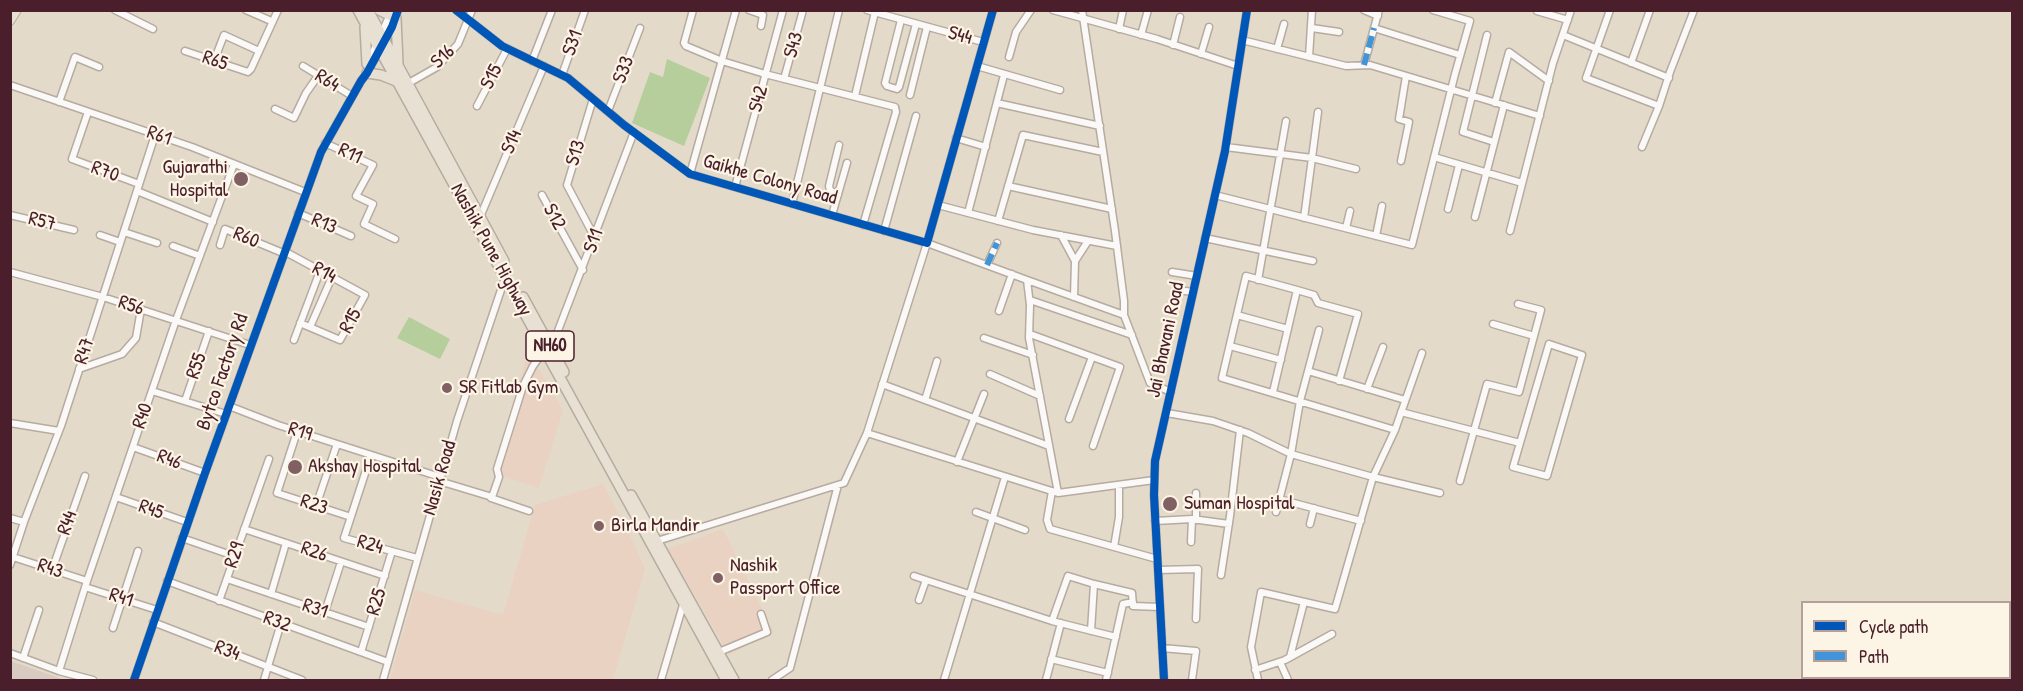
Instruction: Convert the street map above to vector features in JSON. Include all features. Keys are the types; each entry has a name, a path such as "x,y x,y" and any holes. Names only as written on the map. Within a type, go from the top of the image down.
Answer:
{"highway":[{"name":"Nashik Pune Highway","path":"358,10 399,67 686,602 734,681"},
{"name":"Nashik Pune Highway","path":"368,10 396,81 657,541 726,681"},
{"path":"379,10 394,14 399,67"},
{"path":"365,22 365,73 381,75 396,81"}],"main road":[{"path":"10,21 17,10"}],"street":[{"path":"115,10 153,29"},
{"path":"246,10 269,20"},
{"name":"R65","path":"185,51 248,72 278,10"},
{"name":"Gaikhe Colony Road","path":"456,10 507,49 562,75 690,174 927,243 1124,315"},
{"name":"S16","path":"407,84 437,67 458,44 472,10"},
{"path":"532,61 552,10"},
{"name":"S31","path":"562,75 585,10"},
{"path":"693,10 684,45 722,62 892,105 896,109 863,225"},
{"path":"690,174 736,10"},
{"path":"749,10 763,15 761,26"},
{"name":"S42","path":"735,187 783,10"},
{"name":"S43","path":"784,79 803,10"},
{"path":"792,204 839,10"},
{"path":"657,541 844,483 867,434 927,243 993,10"},
{"path":"1009,57 1016,32 1031,10"},
{"path":"1053,10 1238,66"},
{"path":"1082,10 1112,209 1124,315 1150,382 1172,392"},
{"path":"1119,29 1123,10"},
{"path":"1141,35 1149,10"},
{"name":"Jai Bhavani Road","path":"1164,681 1155,521 1155,461 1226,147 1247,10"},
{"path":"1309,57 1312,10"},
{"path":"1364,10 1379,13 1364,65"},
{"path":"1215,195 1412,245 1470,21 1433,10"},
{"path":"1537,10 1568,20"},
{"path":"1510,231 1549,81 1571,10"},
{"path":"1610,10 1586,78 1659,106"},
{"path":"1631,63 1650,10"},
{"path":"1642,147 1694,10"},
{"path":"855,96 871,11"},
{"name":"S44","path":"871,11 900,22 984,42"},
{"name":"Bytco Factory Rd","path":"134,681 182,538 305,192 325,143 365,73 394,14"},
{"path":"1173,45 1180,17"},
{"path":"900,22 885,84 897,89 915,26"},
{"path":"1277,49 1284,24"},
{"path":"910,95 927,27"},
{"path":"1201,54 1209,27"},
{"name":"S33","path":"608,111 640,28"},
{"path":"1312,28 1339,32"},
{"path":"1374,28 1460,55"},
{"path":"214,61 224,35 259,51"},
{"path":"1487,35 1463,132 1494,142"},
{"path":"1563,35 1669,78"},
{"path":"1242,40 1346,66 1370,65 1540,116"},
{"name":"S15","path":"477,106 507,49"},
{"path":"1495,102 1509,52 1549,81"},
{"path":"892,55 907,58"},
{"path":"59,102 75,57 99,66"},
{"name":"R64","path":"303,66 352,96"},
{"name":"S14","path":"480,217 544,66"},
{"path":"977,66 1060,90"},
{"path":"968,213 1004,75"},
{"path":"275,109 294,118 306,93 318,76"},
{"path":"1401,161 1409,122 1399,119 1406,76"},
{"name":"R61","path":"10,85 155,135 305,192"},
{"name":"S13","path":"593,99 567,185 595,238"},
{"path":"997,103 1100,126"},
{"path":"1475,217 1504,105"},
{"name":"R70","path":"88,112 72,159 213,222"},
{"path":"1304,218 1318,112"},
{"path":"884,231 916,116"},
{"path":"1258,280 1286,121"},
{"name":"S11","path":"491,498 499,479 497,469 523,386 548,348 583,270 634,132"},
{"name":"R47","path":"10,566 80,369 155,135"},
{"path":"998,221 1023,135 1103,152"},
{"path":"956,138 986,147"},
{"name":"R11","path":"325,143 373,165 356,196 373,204 364,224 395,239"},
{"path":"838,195 828,186 839,145"},
{"path":"1226,147 1312,158 1356,169"},
{"path":"1434,157 1522,183"},
{"path":"832,216 847,163"},
{"name":"R40","path":"59,671 86,584 176,320 234,164"},
{"path":"1448,209 1459,165"},
{"path":"1008,186 1112,209"},
{"name":"S12","path":"543,195 583,270"},
{"path":"938,205 998,221 1117,246"},
{"path":"1376,236 1382,206"},
{"path":"1346,228 1350,211"},
{"name":"R13","path":"298,213 351,236"},
{"name":"R57","path":"10,214 74,230"},
{"name":"R60","path":"220,245 225,229 283,252"},
{"path":"124,232 157,243"},
{"path":"100,235 120,242"},
{"path":"1061,235 1075,261 1074,297"},
{"path":"1205,238 1313,261"},
{"path":"1075,261 1088,241"},
{"path":"987,265 997,243"},
{"path":"172,246 200,256"},
{"name":"R14","path":"283,252 365,295"},
{"path":"294,340 320,271"},
{"name":"R56","path":"10,272 103,297 250,345"},
{"path":"1172,272 1197,276"},
{"path":"999,311 1012,274"},
{"path":"1339,381 1358,314 1318,303 1314,294 1246,276 1222,378 1395,430"},
{"path":"310,327 332,277"},
{"name":"Nasik Road","path":"383,681 457,421 506,277"},
{"path":"1027,280 1030,300 1030,334 1055,492 1047,520 1050,529 1157,559"},
{"path":"1177,290 1193,292"},
{"path":"1273,392 1298,290"},
{"name":"R15","path":"300,323 340,340 365,295"},
{"path":"1030,300 1132,335"},
{"path":"1518,304 1541,310 1519,392"},
{"path":"80,369 122,354 136,338 141,309"},
{"path":"1238,315 1288,329"},
{"path":"1493,324 1534,336"},
{"path":"1276,512 1291,454 1300,401 1319,330"},
{"name":"R55","path":"185,401 209,331"},
{"path":"1030,334 1120,367 1094,446"},
{"path":"984,338 1033,355"},
{"path":"1549,344 1582,355 1547,476 1513,467 1520,443 1549,344"},
{"path":"1230,346 1281,360"},
{"path":"1367,389 1383,347"},
{"path":"1258,681 1251,647 1261,592 1335,609 1373,477 1395,430 1422,353"},
{"path":"1069,419 1092,357"},
{"path":"925,400 938,361"},
{"path":"1308,371 1405,400"},
{"path":"990,374 1040,396"},
{"path":"882,384 1049,446"},
{"path":"1460,481 1487,384 1533,397"},
{"path":"152,391 226,414"},
{"path":"957,462 984,394"},
{"name":"R19","path":"229,406 297,432 372,455 529,511"},
{"path":"1401,412 1520,443"},
{"path":"1167,413 1213,421 1240,430 1291,454 1440,493"},
{"path":"10,423 59,430"},
{"path":"1221,575 1240,430"},
{"name":"R23","path":"297,432 277,493 351,517"},
{"path":"867,434 1055,492 1154,480"},
{"path":"316,506 337,444"},
{"name":"R46","path":"133,447 205,473"},
{"path":"351,517 372,455"},
{"name":"R29","path":"219,601 269,459"},
{"name":"R44","path":"52,570 85,476"},
{"path":"944,681 1005,477"},
{"path":"1114,547 1119,517 1119,484"},
{"path":"772,681 790,668 838,485"},
{"path":"1191,542 1196,493"},
{"name":"R45","path":"116,497 188,522"},
{"path":"1279,499 1360,521"},
{"path":"1310,524 1314,508"},
{"path":"976,512 1024,530"},
{"name":"R24","path":"351,517 344,538 417,558"},
{"path":"10,518 24,522"},
{"path":"1155,521 1194,520 1229,524"},
{"name":"R26","path":"243,529 385,576"},
{"path":"182,538 234,556"},
{"path":"271,594 286,543"},
{"path":"113,628 138,551"},
{"name":"R25","path":"361,652 392,551"},
{"name":"R43","path":"13,557 86,584"},
{"path":"325,612 341,562"},
{"path":"1158,570 1198,569 1196,619"},
{"path":"914,576 1061,624 1116,637"},
{"path":"1052,621 1068,576 1132,593 1133,606 1160,607"},
{"name":"R31","path":"227,579 369,627"},
{"path":"919,600 926,580"},
{"name":"R32","path":"167,581 388,662"},
{"name":"R41","path":"86,584 157,610"},
{"path":"1090,631 1094,584"},
{"path":"661,681 686,602"},
{"path":"1052,659 1107,677 1123,604 1133,602"},
{"path":"1290,657 1304,602"},
{"path":"24,658 39,610"},
{"path":"718,652 767,632 761,614"},
{"name":"R34","path":"153,622 302,681"},
{"path":"264,681 281,623"},
{"path":"1046,680 1061,624"},
{"path":"1255,670 1280,662 1332,634"},
{"path":"1162,648 1196,651 1192,681"},
{"path":"10,653 93,681"},
{"path":"1280,662 1288,681"}],"shaded area":[{"path":"528,351 563,410 539,488 493,473"},
{"path":"603,484 645,569 613,680 390,680 415,590 503,615 535,505"},
{"path":"723,529 773,631 729,655 668,549"},
{"path":"11,661 65,680 11,680"}],"green space":[{"path":"667,59 710,78 684,146 632,123 650,72 663,77"},
{"path":"409,317 450,339 440,359 397,338"}],"marked path":[{"path":"1364,65 1374,28"},
{"path":"987,265 997,243"}],"cycle path":[{"path":"134,680 205,473 321,152 392,27 398,10"},
{"path":"456,10 502,46 568,78 624,125 690,174 927,243 993,10"},
{"path":"1164,680 1154,495 1155,461 1225,151 1247,10"}],"place":[{"name":"Gujarathi Hospital","path":"241,179"},
{"name":"SR Fitlab Gym","path":"447,388"},
{"name":"Akshay Hospital","path":"295,467"},
{"name":"Suman Hospital","path":"1170,504"},
{"name":"Birla Mandir","path":"599,526"},
{"name":"Nashik Passport Office","path":"718,578"}]}
